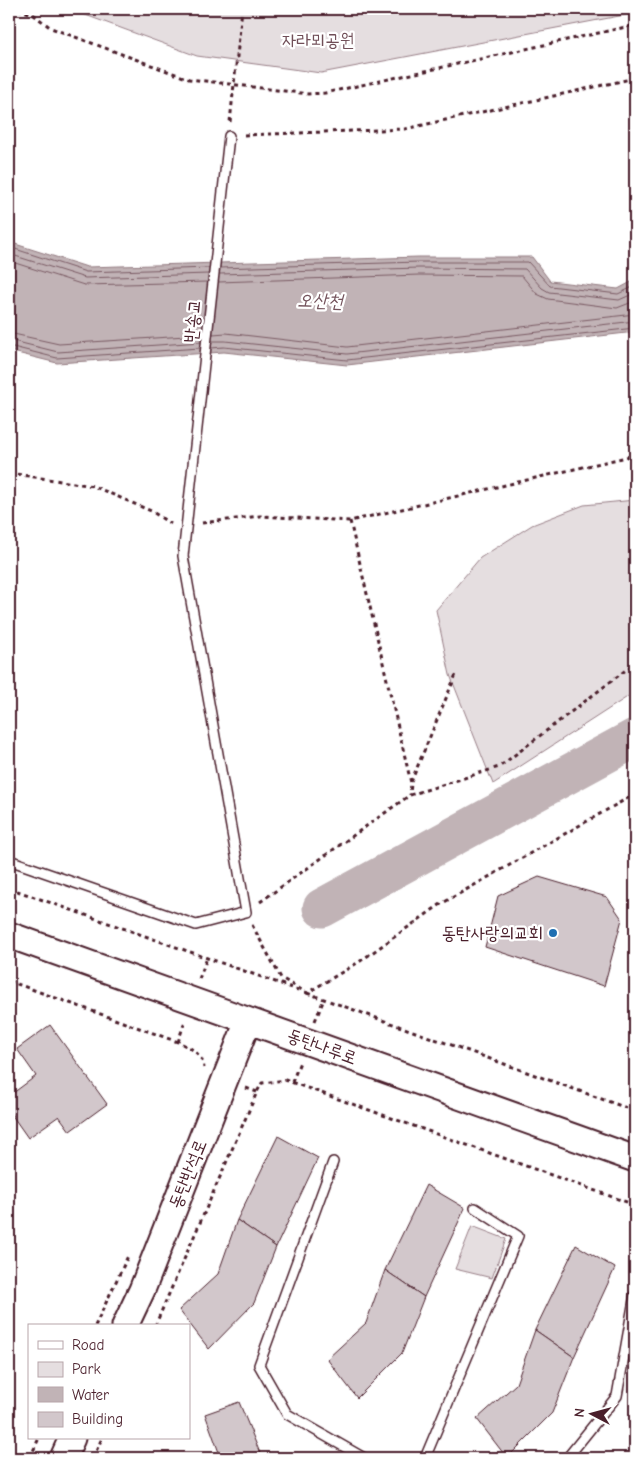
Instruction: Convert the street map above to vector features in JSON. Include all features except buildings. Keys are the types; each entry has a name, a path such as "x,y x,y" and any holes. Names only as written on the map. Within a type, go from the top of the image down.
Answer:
{"street":[{"name":"동탄나루로","path":"9,935 635,1158"},
{"name":"동탄반석로","path":"126,1324 142,1290 248,1021"},
{"path":"62,1458 71,1440"}],"lane":[{"name":"반송교","path":"229,136 183,556 246,912"},
{"path":"9,860 196,925 246,912"},
{"path":"333,1162 259,1365 288,1414 364,1458"},
{"path":"425,1458 518,1236 475,1208"},
{"path":"567,1458 617,1396 635,1294"}],"path":[{"path":"18,9 42,21 51,28 190,80 308,94 325,93 635,25"},
{"path":"242,9 229,136 405,129 635,78"},
{"path":"185,524 260,516 350,520 635,455"},
{"path":"9,473 93,486 151,511 173,525"},
{"path":"350,520 411,783"},
{"path":"307,993 281,978 246,912 410,795 499,767 635,663"},
{"path":"410,795 411,783 457,672"},
{"path":"307,993 359,962 441,904 635,794"},
{"path":"9,888 635,1111"},
{"path":"9,981 178,1042 198,1053 203,1060 204,1072"},
{"path":"156,1324 262,1083 285,1080 635,1205"},
{"path":"96,1324 131,1249"},
{"path":"30,1458 39,1440"},
{"path":"93,1458 101,1440"}],"green space":[{"name":"자라뫼공원","path":"69,9 635,9 635,13 321,73 197,56"},
{"path":"635,500 635,692 493,784 450,675 436,610 480,558 532,525 584,505"},
{"path":"472,1226 506,1239 492,1278 455,1269"}],"water":[{"name":"오산천","path":"9,242 87,267 419,257 532,257 550,281 618,289 635,280 635,332 347,365 224,352 57,363 9,351"}],"waterway":[{"path":"322,908 635,738"}],"place":[{"name":"동탄사랑의교회","path":"553,933"}]}
